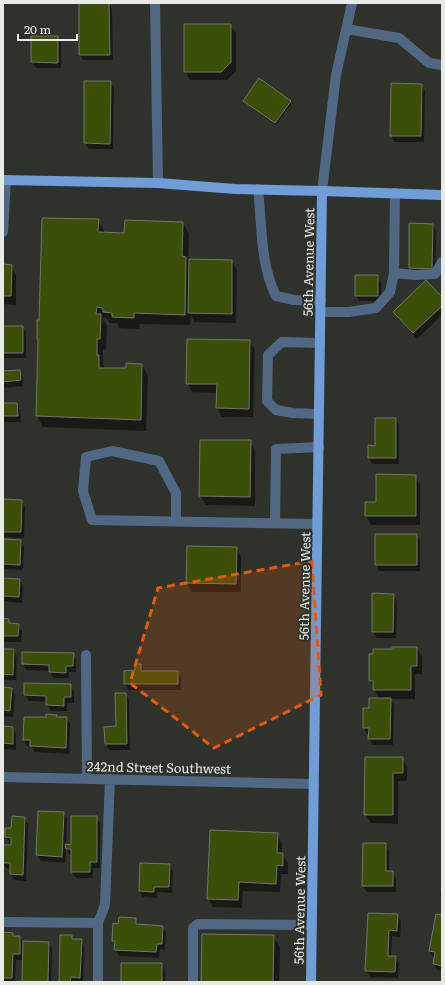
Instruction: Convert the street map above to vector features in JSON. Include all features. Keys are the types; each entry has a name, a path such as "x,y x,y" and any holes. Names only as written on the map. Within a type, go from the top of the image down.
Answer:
{"main road":[{"path":"4,180 158,183 206,188 322,190 442,195"},
{"name":"56th Avenue West","path":"311,982 322,190"}],"street":[{"path":"155,3 158,183"},
{"path":"322,190 336,75 352,3 348,3"},
{"path":"346,29 399,38 429,63 442,65"},
{"path":"3,232 4,180"},
{"path":"258,189 264,256 270,283 276,296 294,300 321,301"},
{"path":"321,312 348,312 376,308 390,292 394,273 395,194"},
{"path":"394,273 415,275 435,274 442,262"},
{"path":"319,414 293,413 276,410 267,401 268,355 282,342 320,343"},
{"path":"275,523 276,449 319,447"},
{"path":"176,521 176,493 159,461 112,451 86,457 83,491 92,520 318,524"},
{"path":"86,655 87,778"},
{"name":"242nd Street Southwest","path":"3,776 314,784"},
{"path":"98,982 98,923 105,905 110,779"},
{"path":"3,922 98,923"},
{"path":"193,982 193,928 198,924 312,925"}],"highlighted area":[{"path":"312,561 321,695 214,748 130,683 158,588"}],"building":[{"path":"79,3 109,3 110,55 79,55"},
{"path":"184,24 231,24 231,62 221,72 184,72"},
{"path":"31,36 58,36 58,63 31,62"},
{"path":"259,78 291,101 275,123 243,101"},
{"path":"84,81 111,81 110,144 84,143"},
{"path":"391,83 422,84 421,136 390,136"},
{"path":"42,218 99,219 98,232 124,233 125,220 183,222 182,256 186,257 185,315 134,313 134,318 112,317 112,313 103,312 103,308 97,307 96,314 101,314 100,339 97,339 99,368 126,368 126,363 142,364 141,420 36,416 37,320 39,320"},
{"path":"409,223 433,224 432,269 409,268"},
{"path":"189,259 232,260 232,314 188,313"},
{"path":"3,264 12,265 11,296 3,296"},
{"path":"355,275 378,275 378,296 355,296"},
{"path":"426,280 442,297 442,306 413,333 393,312"},
{"path":"3,326 23,326 23,353 3,353"},
{"path":"187,339 250,340 249,409 216,408 217,384 186,384"},
{"path":"20,370 21,380 3,382 3,371"},
{"path":"3,403 17,403 18,416 3,416"},
{"path":"375,418 396,418 396,458 368,458 368,445 375,446"},
{"path":"200,440 251,440 250,497 199,496"},
{"path":"376,474 416,475 416,516 365,516 365,502 376,502"},
{"path":"3,499 22,500 21,532 3,532"},
{"path":"375,534 417,534 417,565 375,565"},
{"path":"3,539 21,540 20,565 3,564"},
{"path":"187,546 237,547 236,584 186,583"},
{"path":"3,578 20,579 19,597 3,596"},
{"path":"372,593 394,594 393,632 372,632"},
{"path":"3,618 9,619 9,623 19,624 18,636 3,636"},
{"path":"392,647 417,647 417,666 411,666 411,690 373,690 373,681 369,681 369,654 373,654 373,649 392,649"},
{"path":"3,649 14,649 13,675 3,674"},
{"path":"22,652 74,653 73,666 66,666 66,673 49,672 49,665 22,664"},
{"path":"135,664 141,664 141,671 178,671 178,684 124,684 124,671 135,670"},
{"path":"24,683 71,684 71,697 64,697 64,706 46,705 46,696 24,695"},
{"path":"3,687 12,688 10,711 3,710"},
{"path":"115,693 126,693 127,744 105,744 104,727 116,726"},
{"path":"369,698 391,698 390,739 368,739 369,728 363,728 363,708 369,708"},
{"path":"46,714 57,715 56,717 67,717 66,748 30,746 30,740 23,740 24,717 46,717"},
{"path":"3,726 13,727 13,744 3,743"},
{"path":"365,757 403,757 403,773 393,773 393,815 364,815"},
{"path":"38,811 64,812 62,857 36,855"},
{"path":"12,816 25,817 23,875 10,874 10,863 3,863 3,845 11,845 11,838 5,837 5,828 11,828"},
{"path":"71,816 97,816 97,862 90,862 90,872 71,872 71,849 66,849 65,844 71,845"},
{"path":"210,830 278,833 277,853 283,853 283,866 277,865 276,884 239,882 238,900 207,899"},
{"path":"363,843 386,843 386,871 393,871 393,886 362,886"},
{"path":"140,863 170,864 169,887 154,887 154,892 139,891"},
{"path":"368,913 398,914 397,931 389,930 388,956 396,956 395,972 365,971"},
{"path":"436,914 442,915 442,966 433,964 435,952 429,951"},
{"path":"119,917 136,918 136,924 163,926 162,944 157,944 156,952 114,950 115,941 112,941 113,923 118,924"},
{"path":"3,932 13,933 13,936 20,936 20,954 13,954 12,978 3,978"},
{"path":"202,934 274,935 273,982 201,982"},
{"path":"60,935 72,935 72,939 82,939 80,978 71,977 70,982 59,982"},
{"path":"23,941 49,942 48,982 22,982"},
{"path":"121,963 162,963 162,982 121,982"}]}
